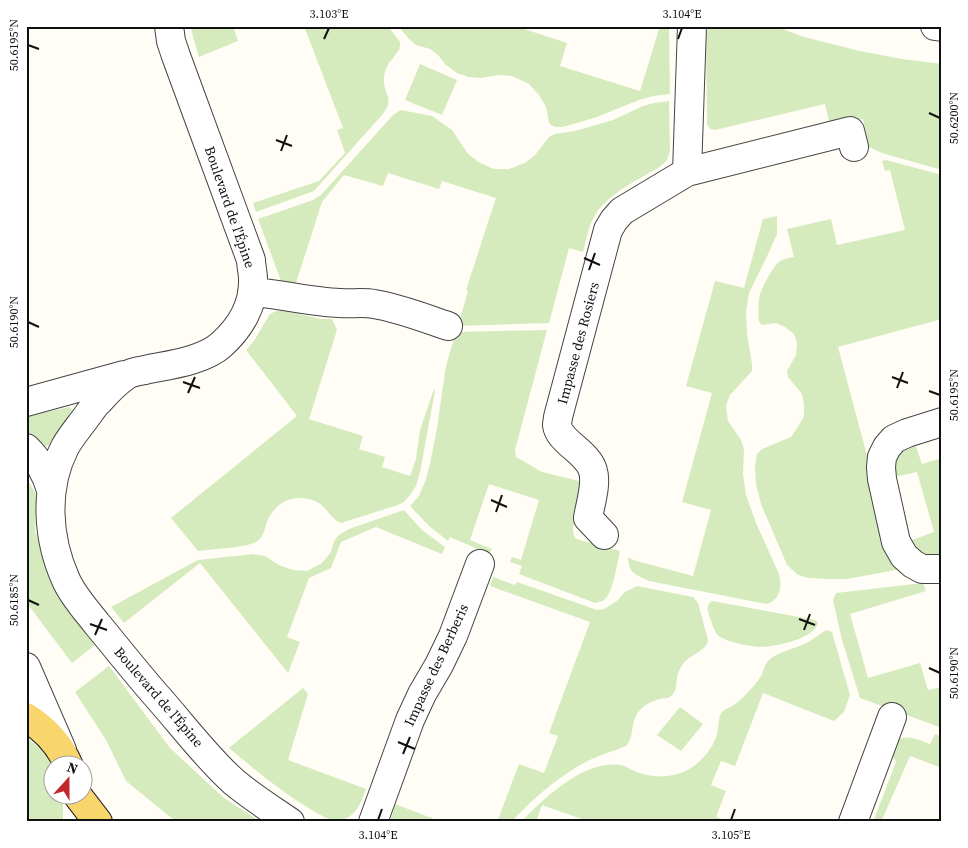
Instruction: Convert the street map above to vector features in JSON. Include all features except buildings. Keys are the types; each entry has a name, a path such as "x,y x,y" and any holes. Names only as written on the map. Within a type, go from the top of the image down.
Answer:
{"main road":[{"path":"26,717 47,733 64,756"},
{"path":"78,806 78,822"},
{"path":"86,806 98,822"}],"street":[{"name":"Boulevard de l'Épine","path":"26,402 204,355 219,347 231,335 241,322 248,307 253,278 250,260 176,56 168,26"},
{"path":"686,172 692,26"},
{"path":"935,26 942,27"},
{"name":"Impasse des Rosiers","path":"604,535 588,518 594,483 594,471 582,454 561,435 557,426 608,230 614,220 622,211 686,172 850,131 854,147"},
{"path":"252,292 311,301 373,303 448,326"},
{"name":"Boulevard de l'Épine","path":"128,374 97,402 74,432 59,460 51,490 50,510 59,562 66,581 109,639 220,768 254,798 290,822"},
{"path":"942,422 894,439 882,457 881,467 882,480 896,542 904,556 922,569 942,569"},
{"name":"Boulevard de l'Épine","path":"26,448 38,461 47,476 51,490"},
{"name":"Impasse des Berberis","path":"373,822 410,720 453,636 480,564"},
{"path":"26,666 65,756"},
{"path":"853,822 892,717"}],"green space":[{"path":"191,26 233,26 238,41 199,57"},
{"path":"304,26 388,26 400,42 400,47 388,64 384,75 384,84 389,100 388,104 382,115 314,191 256,212 253,203 319,181 345,153 337,130 343,128"},
{"path":"398,26 515,26 567,43 560,66 640,91 660,26 669,26 670,94 639,100 597,117 563,127 556,127 549,123 546,107 539,95 529,84 512,76 499,75 481,78 468,77 457,73 430,49 416,45"},
{"path":"709,26 775,26 804,37 860,51 942,64 942,170 882,153 869,147 863,119 830,126 825,104 715,130 710,129 707,124 706,36"},
{"path":"420,64 457,80 442,115 405,100"},
{"path":"669,101 670,151 667,160 661,166 623,188 598,210 588,231 583,252 569,248 549,323 458,326 468,291 466,290 496,198 442,181 439,189 388,173 383,186 344,175 322,202 295,286 281,281 258,219 313,200 321,195 393,115 401,110 432,116 452,130 468,154 480,163 494,169 509,169 525,163 535,155 549,137 555,134 575,131 613,120 643,106"},
{"path":"886,160 942,175 942,319 838,347 870,467 901,569 847,579 809,578 798,575 787,565 761,504 756,484 755,467 757,454 762,449 791,437 804,416 802,394 788,377 787,371 796,355 797,343 794,334 776,323 762,325 759,322 759,297 765,282 776,265 782,260 794,257 787,229 831,219 837,245 905,230 890,170 885,171 882,161"},
{"path":"777,216 777,234 749,293 746,311 752,371 730,395 726,406 728,421 741,440 744,449 743,474 746,495 756,523 779,574 778,595 772,602 767,604 649,581 636,575 631,570 628,557 693,576 711,510 682,502 712,393 686,386 715,281 744,288 763,219"},
{"path":"283,310 320,319 332,319 337,330 309,419 363,436 359,449 385,457 382,467 410,476 416,459 420,430 434,389 416,486 404,502 398,505 341,523 315,501 300,498 286,501 280,504 270,515 262,536 256,542 236,547 198,551 171,518 297,416 246,350 254,341 270,314"},
{"path":"547,330 515,450 516,457 542,472 579,481 584,490 573,526 575,538 620,551 609,592 603,601 595,603 519,574 522,566 510,562 512,557 521,560 539,500 489,484 470,540 492,549 489,554 450,537 448,541 428,525 410,506 419,496 430,464 446,366 456,332"},
{"path":"69,407 74,411 57,443 43,447 26,429 26,417"},
{"path":"914,441 922,464 942,458 942,560 922,556 912,540 934,532 917,472 894,477 895,463 898,455"},
{"path":"26,478 36,494 35,531 57,596 95,645 72,663 26,602"},
{"path":"404,510 422,530 445,547 442,554 376,527 341,542 331,568 309,578 287,637 300,642 288,673 200,563 124,623 111,607 198,560 253,554 265,556 279,565 293,570 307,571 322,563 331,552 334,541 339,535 349,529"},
{"path":"493,577 515,585 517,582 597,610 604,609 618,600 625,592 637,586 693,597 698,603 708,640 701,650 682,666 673,694 669,698 647,704 637,714 631,738 626,746 570,771 543,791 511,822 497,822 519,764 544,773 558,736 549,733 590,622 490,586"},
{"path":"923,583 926,591 850,614 868,678 920,663 928,690 942,687 942,728 860,698 842,640 833,600 836,593"},
{"path":"712,601 818,622 816,628 810,633 794,641 766,647 743,645 724,639 716,633 708,611 708,606"},
{"path":"827,630 832,632 850,695 844,712 834,721 763,693 735,766 721,761 711,785 726,791 716,817 722,819 721,822 590,822 542,805 536,822 521,822 541,802 566,782 593,768 620,765 643,774 662,776 674,775 692,768 711,748 722,712 739,701 752,688 761,676 768,661 777,654 800,646"},
{"path":"109,666 170,748 224,798 261,822 178,822 126,781 106,740 75,692"},
{"path":"303,688 308,694 288,760 366,789 357,809 344,819 330,819 313,811 257,771 229,748"},
{"path":"680,707 703,724 681,751 657,735"},
{"path":"935,734 942,737 942,768 910,756 881,822 873,822 896,762 889,750 893,744 902,738 912,738 930,744"},
{"path":"26,737 46,756 42,756 42,806 63,806 63,822 26,822"},
{"path":"395,804 442,822 390,822"}]}
